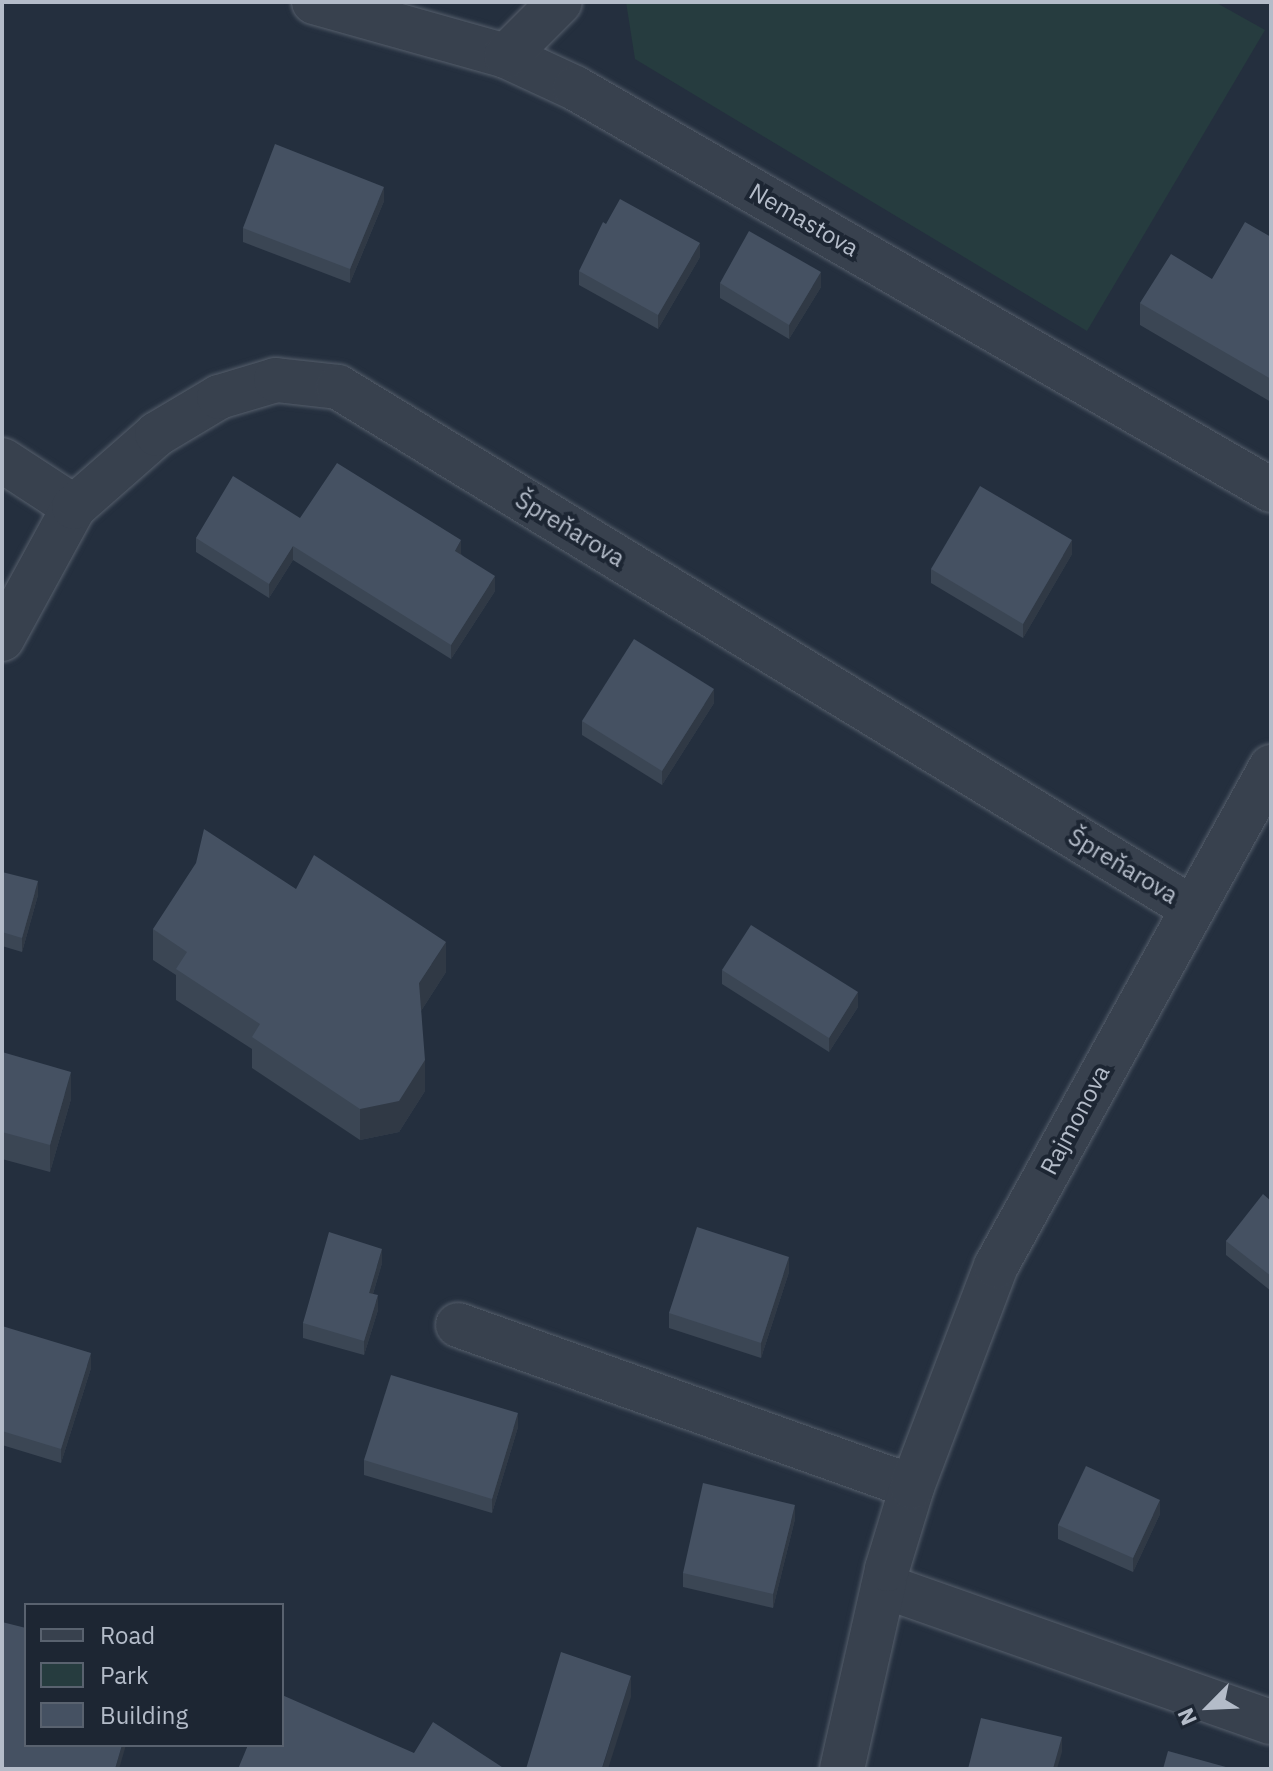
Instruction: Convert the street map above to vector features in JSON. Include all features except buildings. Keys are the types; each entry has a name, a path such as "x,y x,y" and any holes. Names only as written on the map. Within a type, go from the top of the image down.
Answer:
{"street":[{"name":"Nemastova","path":"314,2 506,56 575,88 1271,490"},
{"path":"506,56 560,2"},
{"name":"Špreňarova","path":"2,639 74,507 157,434 219,397 276,380 338,387 1190,907"},
{"path":"2,460 74,507"},
{"name":"Rajmonova","path":"842,1769 884,1586 912,1487 996,1266 1190,907 1271,767"},
{"path":"458,1325 912,1487"},
{"path":"884,1586 1271,1722"}],"green space":[{"path":"626,2 1215,2 1265,30 1087,331 635,59"}]}
